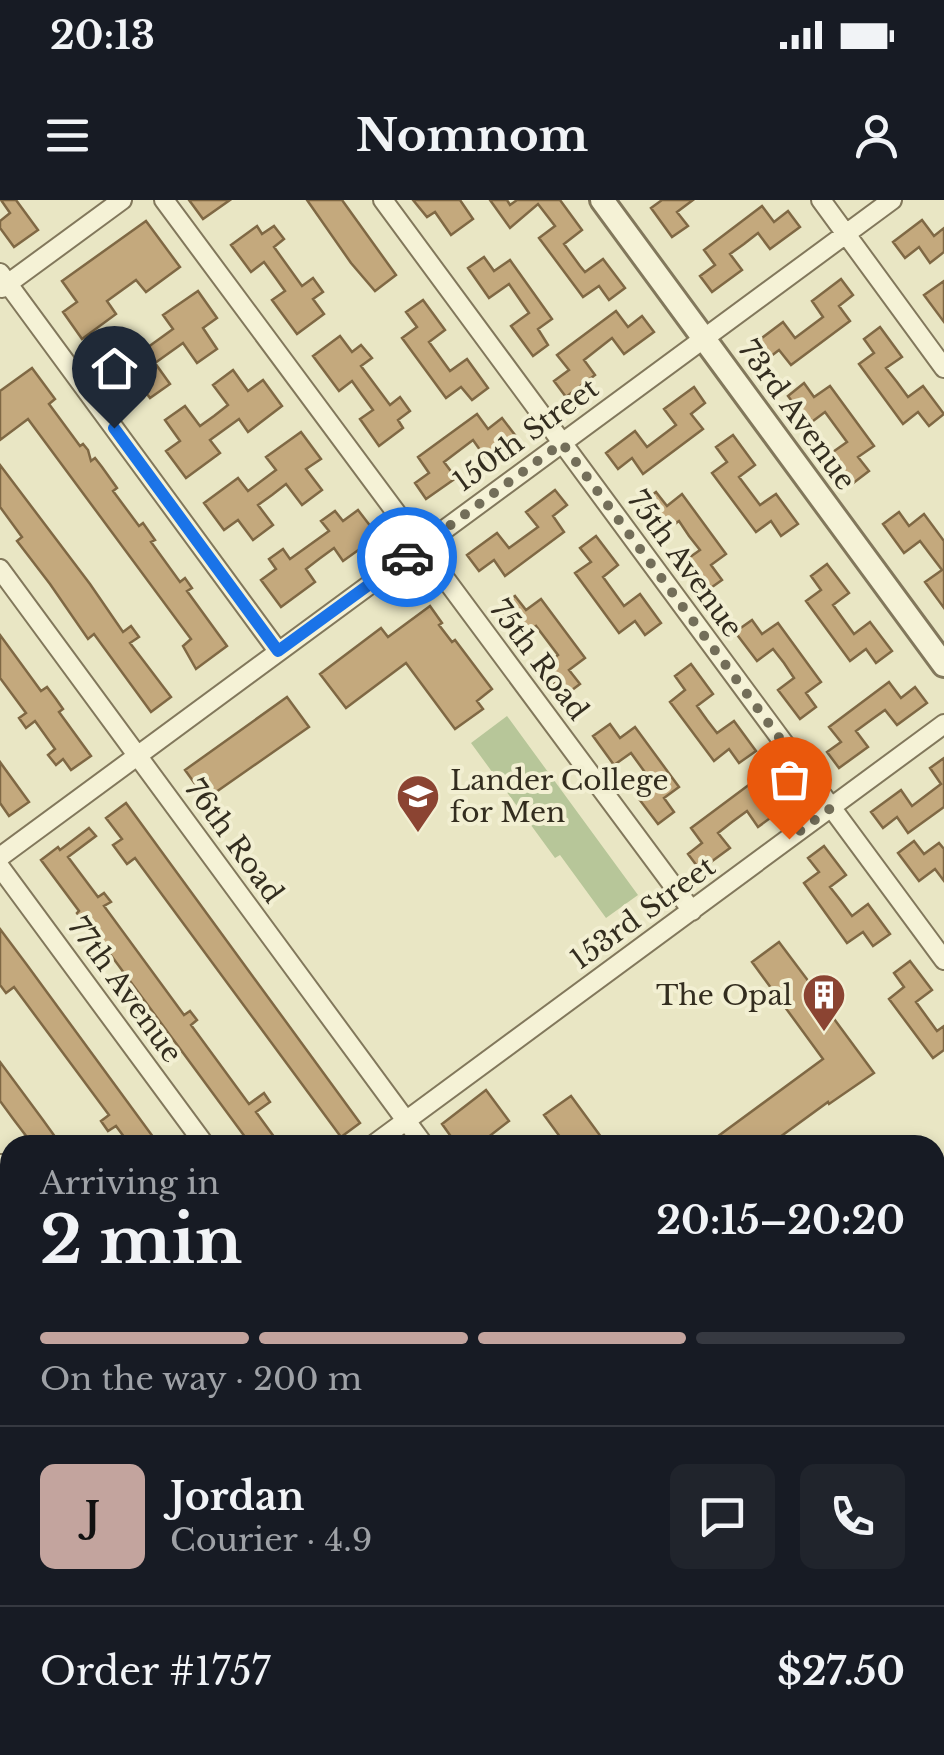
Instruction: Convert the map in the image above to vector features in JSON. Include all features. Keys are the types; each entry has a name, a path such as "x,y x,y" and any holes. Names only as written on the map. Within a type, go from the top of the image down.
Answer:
{"street":[{"path":"122,200 3,282 278,651"},
{"name":"75th Road","path":"164,200 692,911"},
{"name":"75th Avenue","path":"383,200 944,960"},
{"name":"73rd Avenue","path":"602,200 944,665"},
{"path":"821,200 944,368"},
{"name":"150th Street","path":"0,857 892,200"},
{"name":"76th Road","path":"0,569 416,1135"},
{"name":"153rd Street","path":"387,1135 944,724"},
{"name":"77th Avenue","path":"0,867 198,1135"}],"green space":[{"path":"507,716 638,895 606,918 560,855 555,858 471,743"}],"building":[{"path":"1,200 16,200 38,230 14,247 0,228 0,221 10,213"},
{"path":"189,200 230,200 203,219"},
{"path":"307,200 342,200 396,275 375,291"},
{"path":"413,200 460,200 473,219 451,235 435,212 427,217"},
{"path":"490,200 507,200 510,205 517,200 560,200 582,230 564,244 580,266 585,272 603,259 625,288 609,300 599,286 583,297 539,238 555,226 538,204 510,228"},
{"path":"662,200 693,200 677,212 688,226 672,237 651,208"},
{"path":"762,206 774,222 788,211 800,227 770,249 758,233 730,254 742,270 712,292 700,276 715,265 704,250"},
{"path":"922,220 934,236 944,228 944,252 930,263 919,247 905,258 893,242"},
{"path":"146,221 180,267 146,292 136,280 107,301 116,314 82,339 63,312 77,302 62,281"},
{"path":"257,226 262,234 274,226 284,239 274,247 302,286 313,278 323,292 313,299 324,314 297,334 272,300 285,291 264,262 251,272 231,245"},
{"path":"484,257 494,271 510,260 552,319 538,329 548,345 533,356 511,326 529,313 509,284 489,298 468,268"},
{"path":"841,279 853,295 839,306 850,321 791,365 779,350 766,360 754,344 783,322 795,338 823,317 812,301"},
{"path":"944,281 944,322 924,295"},
{"path":"198,291 217,318 203,328 217,349 197,363 183,343 155,363 170,384 150,398 135,378 120,388 101,362 135,337 144,350 173,329 163,315"},
{"path":"423,300 445,330 429,342 450,371 467,359 488,388 472,400 461,387 446,398 402,338 417,327 406,312"},
{"path":"616,311 628,327 642,316 654,332 624,354 612,338 584,360 595,375 566,397 554,381 569,370 557,355"},
{"path":"880,327 902,357 886,368 908,397 923,386 944,414 929,426 918,412 903,424 859,364 874,353 864,339"},
{"path":"340,336 352,352 361,345 372,358 361,366 390,405 400,397 410,411 398,420 403,428 379,446 360,419 373,410 352,381 339,391 313,356"},
{"path":"32,368 55,399 49,404 80,446 83,444 88,450 91,461 95,458 102,467 117,488 113,491 139,526 143,523 155,540 151,542 180,582 185,578 192,588 187,591 227,646 196,669 183,646 191,639 28,419 0,440 0,391"},
{"path":"233,370 248,391 263,380 282,406 248,432 239,419 210,440 220,453 186,478 166,451 180,441 165,420 185,406 200,426 214,416 228,405 213,385"},
{"path":"804,383 814,397 830,386 874,446 858,457 869,471 852,484 830,454 847,442 825,412 809,424 788,396"},
{"path":"694,387 705,403 691,414 703,429 643,474 632,458 618,469 606,453 635,431 647,447 676,425 664,409"},
{"path":"477,414 488,429 502,418 515,435 485,457 473,440 444,462 456,478 426,499 415,483 429,473 418,457"},
{"path":"301,432 321,459 306,469 322,490 302,505 286,484 258,505 273,525 253,540 238,520 224,530 204,503 238,478 248,491 276,470 266,457"},
{"path":"733,435 755,465 739,477 760,505 776,494 798,524 781,536 771,521 756,532 712,473 727,462 716,447"},
{"path":"0,465 123,632 131,626 139,637 130,643 171,697 151,712 94,634 88,639 17,541 22,537 0,507"},
{"path":"555,490 567,505 553,516 564,532 505,576 494,560 479,571 467,555 497,533 509,548 538,527 526,512"},
{"path":"656,492 667,506 682,494 726,554 711,565 722,580 705,592 683,562 700,550 679,521 662,533 640,504"},
{"path":"358,510 378,536 343,561 334,548 306,569 315,582 281,607 261,580 276,569 269,559 283,549 290,559 329,531 321,521 335,511 343,521"},
{"path":"899,512 909,526 924,514 944,541 944,608 925,582 942,570 920,541 904,553 883,524"},
{"path":"596,536 618,565 603,577 624,606 640,594 661,623 645,635 635,621 619,633 575,573 591,562 580,548"},
{"path":"827,564 849,593 833,605 854,634 870,622 892,651 876,663 866,649 850,661 806,601 821,590 811,576"},
{"path":"515,596 526,610 541,599 585,658 569,670 580,684 564,696 542,667 558,655 536,626 520,637 498,608"},
{"name":"Lander College for Men","path":"430,606 442,623 439,625 492,689 477,701 483,709 455,729 406,663 346,708 320,674 381,628 388,637"},
{"path":"752,620 762,634 778,623 821,682 806,693 816,707 800,719 778,690 794,678 784,663 773,649 757,661 735,632"},
{"path":"0,635 41,691 47,687 63,709 59,712 91,756 71,770 63,759 56,765 48,755 55,749 35,721 26,728 19,718 26,713 0,678"},
{"path":"691,664 713,694 697,706 707,720 717,733 734,721 756,751 739,763 729,749 714,761 670,702 685,690 675,676"},
{"path":"889,682 901,698 915,687 927,703 897,725 885,710 856,731 868,747 839,768 827,752 841,742 829,727"},
{"path":"287,697 309,727 206,799 185,770"},
{"path":"610,724 620,738 635,727 679,787 664,798 674,812 658,824 636,795 652,782 631,753 614,765 593,736"},
{"path":"944,758 944,807 908,833 897,817 883,828 871,812 901,790 912,806 941,784 930,768"},
{"path":"0,762 29,802 9,816 0,803"},
{"path":"750,784 762,800 776,789 788,805 758,827 747,811 732,822 718,833 730,848 700,870 688,854 702,843 691,828"},
{"path":"126,803 360,1123 340,1135 135,858 127,864 113,845 122,839 106,818"},
{"path":"89,828 96,836 68,857 98,897 104,893 111,902 104,906 184,1015 190,1011 197,1020 191,1025 249,1104 264,1093 270,1102 256,1112 273,1135 244,1135 77,913 41,860 58,847 60,850"},
{"path":"914,841 924,854 939,843 944,849 944,881 935,869 919,881 898,853"},
{"path":"824,846 846,875 830,887 852,916 868,904 890,934 873,946 863,932 847,943 804,883 819,872 808,858"},
{"path":"0,929 152,1135 123,1135 116,1126 108,1131 101,1121 109,1115 14,987 6,993 0,985"},
{"name":"The Opal","path":"779,942 829,1005 826,1008 874,1073 783,1135 720,1135 823,1059 752,962"},
{"path":"910,961 932,990 916,1002 937,1031 944,1026 944,1050 933,1058 889,999 904,987 894,973"},
{"path":"0,1062 54,1135 26,1135 0,1101"},
{"path":"486,1090 509,1121 491,1135 450,1135 442,1124"},
{"path":"571,1096 600,1135 559,1135 544,1115"}],"way so far":[{"path":"407,557 562,443 831,808 789,839"}],"place":[{"name":"Lander College for Men","path":"418,834"},
{"name":"The Opal","path":"824,1033"}],"route":[{"path":"114,428 278,651 407,557"}]}
